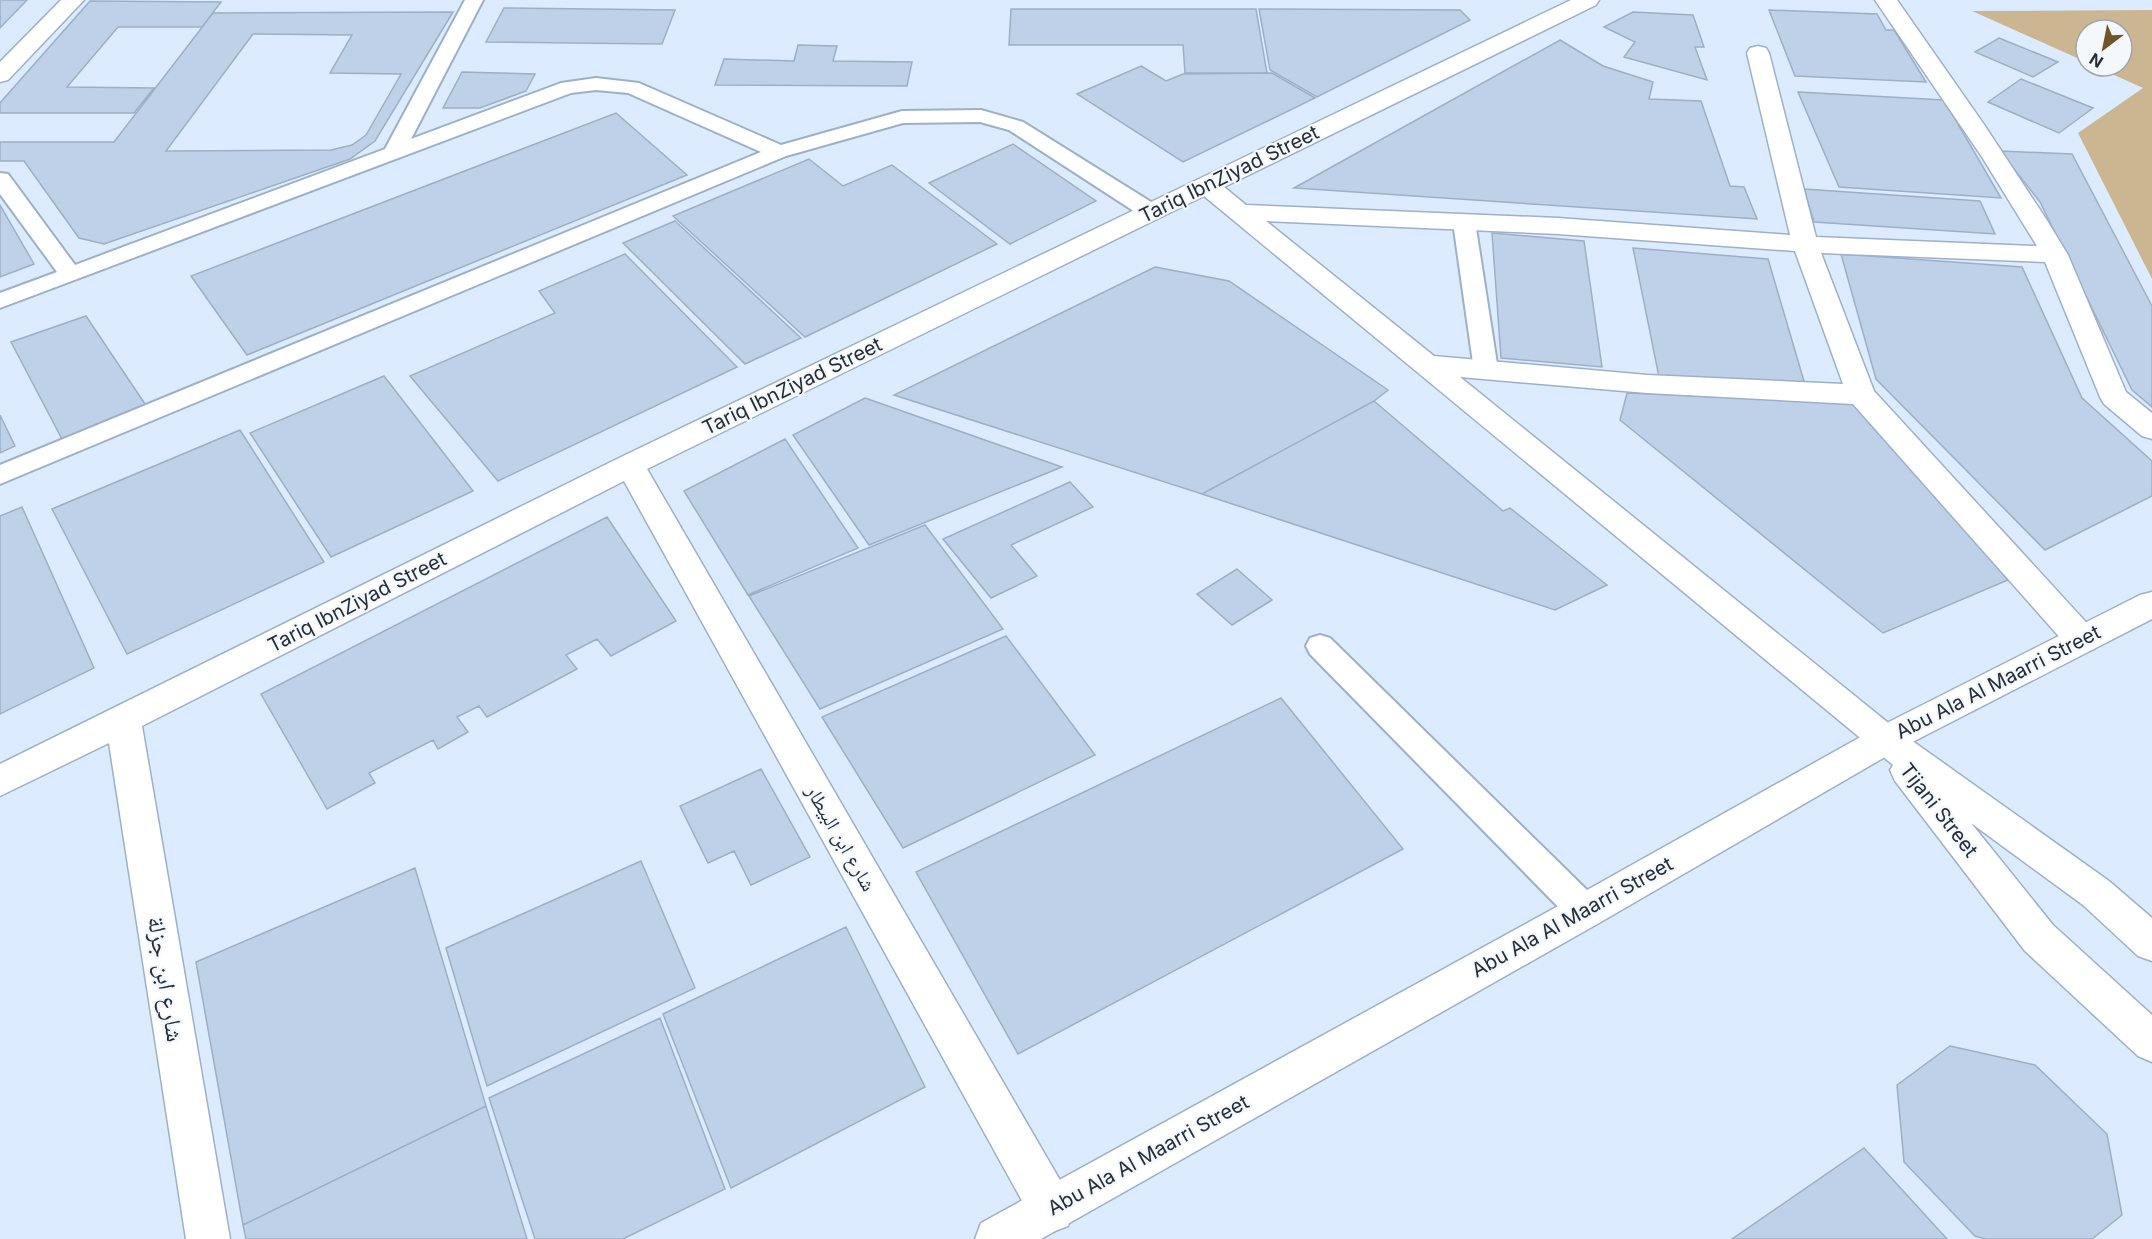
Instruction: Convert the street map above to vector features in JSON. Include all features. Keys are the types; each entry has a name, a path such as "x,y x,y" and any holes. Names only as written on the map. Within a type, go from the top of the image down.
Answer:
{"street":[{"path":"0,75 73,0"},
{"name":"Tariq IbnZiyad Street","path":"0,781 630,465 1588,0"},
{"path":"1886,0 2023,198 2055,255 2114,397 2152,429"},
{"path":"1758,53 1805,244 1861,395 2082,640"},
{"path":"1206,185 1885,740"},
{"path":"1239,212 1558,226 1805,244 2055,255"},
{"path":"1427,365 1647,384 1861,395"},
{"name":"شارع ابن البيطار","path":"630,465 1052,1210"},
{"name":"Abu Ala Al Maarri Street","path":"997,1239 1585,911 1885,740 2152,604"},
{"name":"شارع ابن جزلة","path":"123,720 208,1239"},
{"name":"Tijani Street","path":"1885,740 2096,893 2152,943"},
{"name":"Tijani Street","path":"1885,740 2039,938 2152,1042"}],"lane":[{"path":"393,153 474,0"},
{"path":"0,301 568,87 596,84 632,87 779,153"},
{"path":"0,475 779,153 902,117 981,116 1016,126 1151,212"},
{"path":"0,179 71,275"},
{"path":"1464,222 1486,370"},
{"path":"1320,646 1585,911"}],"shaded area":[{"path":"2152,10 2152,279 2078,133 2143,88 2121,78 2134,78 2134,18 2074,18 2074,57 1972,11"}],"building":[{"path":"0,0 27,0 0,28"},
{"path":"90,1 221,2 202,27 118,27 67,87 154,88 134,113 0,113 0,103"},
{"path":"504,8 675,10 662,44 486,42"},
{"path":"1011,9 1256,9 1267,73 1185,73 1183,45 1009,45"},
{"path":"1259,9 1460,10 1470,20 1317,97 1270,70"},
{"path":"1769,10 1877,14 1886,30 1894,30 1926,82 1795,76"},
{"path":"453,12 375,141 350,159 104,244 79,238 24,161 0,161 0,142 114,142 213,13","holes":["253,34 352,35 330,73 401,74 366,135 352,145 331,150 166,151"]},
{"path":"1633,12 1693,15 1704,47 1695,47 1707,80 1624,57 1635,42 1604,27"},
{"path":"1999,38 2058,62 2033,77 1975,52"},
{"path":"1560,40 1603,66 1653,82 1649,99 1701,101 1730,186 1744,187 1757,219 1294,188"},
{"path":"798,45 837,46 833,61 912,62 907,86 715,85 724,59 794,61"},
{"path":"1141,66 1166,81 1183,74 1272,73 1315,98 1183,162 1077,94"},
{"path":"462,72 535,74 526,91 480,108 443,108"},
{"path":"2021,79 2093,108 2059,133 1988,102"},
{"path":"1798,92 1944,100 2001,198 1839,187"},
{"path":"616,113 687,175 247,355 191,276"},
{"path":"1013,144 1096,201 1010,244 929,183"},
{"path":"2000,151 2072,154 2152,306 2152,407 2132,390 2040,202"},
{"path":"809,159 843,186 892,165 997,244 805,337 673,216"},
{"path":"1804,189 1980,201 1995,234 1814,222"},
{"path":"0,205 34,264 0,277"},
{"path":"675,221 801,338 745,364 623,243"},
{"path":"1492,233 1584,241 1602,367 1501,358"},
{"path":"1633,248 1768,259 1806,388 1659,377"},
{"path":"625,254 737,367 498,481 410,376 555,313 539,291"},
{"path":"1841,254 2022,267 2082,398 2152,461 2152,496 2045,550 1876,379"},
{"path":"1155,267 1229,281 1388,390 1374,401 1202,494 894,395"},
{"path":"86,316 147,407 63,441 11,342"},
{"path":"384,376 473,491 331,557 250,433"},
{"path":"1627,393 1856,403 2008,580 1883,633 1620,420"},
{"path":"865,398 1062,467 869,545 793,435"},
{"path":"1374,401 1503,511 1510,508 1607,585 1555,610 1202,494"},
{"path":"0,415 15,446 0,453"},
{"path":"240,430 324,562 127,654 52,509"},
{"path":"785,439 858,548 748,595 684,491"},
{"path":"1070,482 1093,507 1011,545 1037,576 991,598 943,539"},
{"path":"22,507 94,668 0,714 0,516"},
{"path":"607,517 676,621 611,656 597,639 566,655 577,669 487,717 479,706 457,717 468,732 438,749 433,740 369,773 375,783 327,809 261,694"},
{"path":"925,525 1003,629 820,709 749,596"},
{"path":"1237,569 1272,600 1232,625 1197,594"},
{"path":"1006,636 1095,755 903,848 822,717"},
{"path":"1281,698 1403,849 1018,1054 916,872"},
{"path":"761,769 810,857 751,885 734,851 708,863 680,806"},
{"path":"641,861 695,988 487,1086 446,948"},
{"path":"415,868 486,1106 243,1225 196,962"},
{"path":"846,927 925,1087 731,1188 663,1014"},
{"path":"660,1018 725,1189 623,1239 535,1239 489,1098"},
{"path":"1950,1046 2035,1065 2107,1134 2122,1215 2092,1239 1985,1239 1975,1236 1904,1162 1897,1085"},
{"path":"486,1106 527,1239 246,1239 243,1225"},
{"path":"1864,1148 1947,1239 1732,1239"}]}
